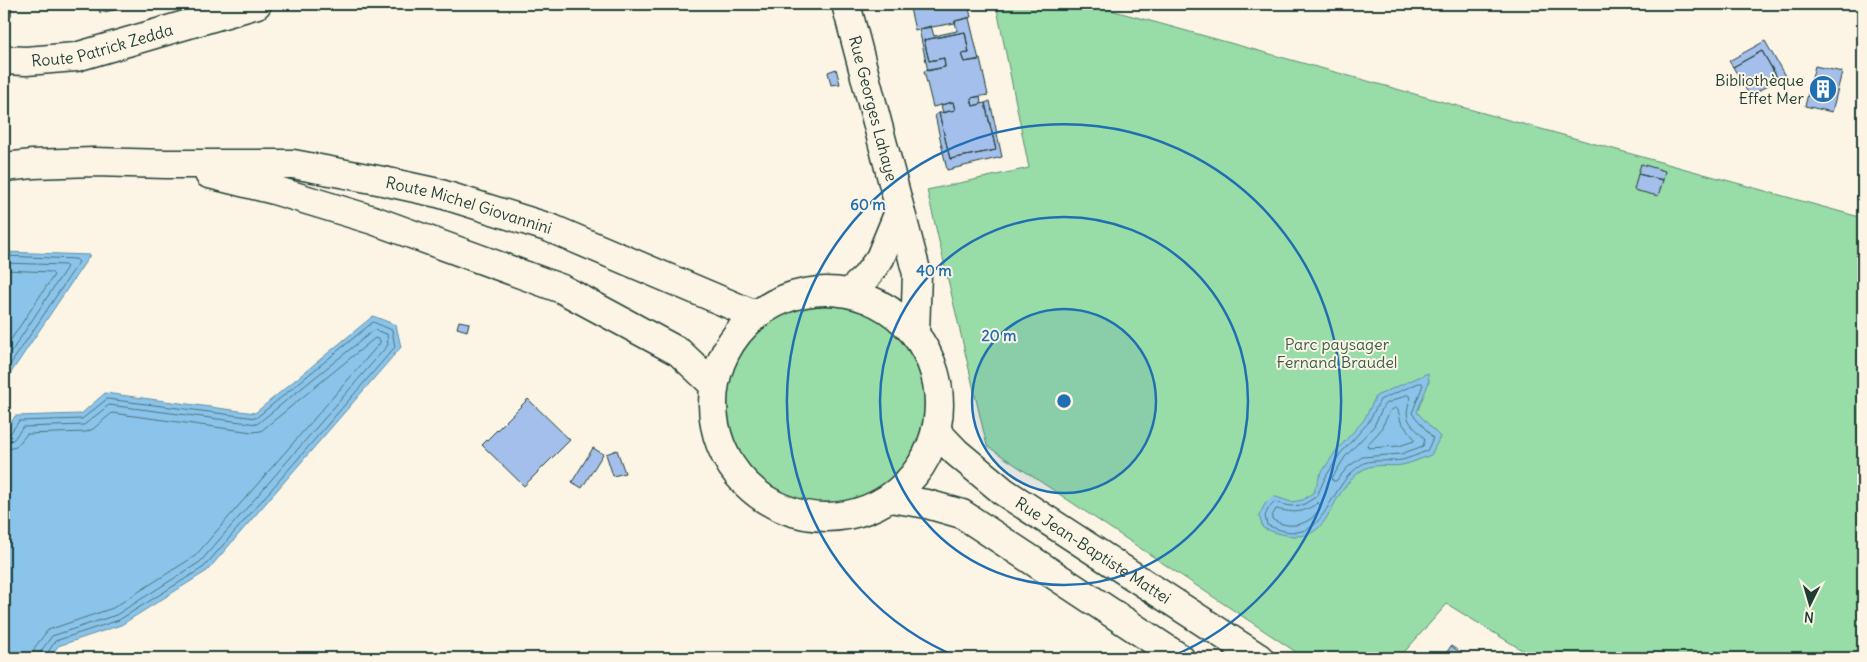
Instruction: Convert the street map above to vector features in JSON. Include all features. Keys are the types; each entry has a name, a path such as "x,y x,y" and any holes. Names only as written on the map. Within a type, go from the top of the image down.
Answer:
{"main road":[{"name":"Route Patrick Zedda","path":"4,60 26,61 76,57 257,4"},
{"name":"Rue Georges Lahaye","path":"846,4 899,212 917,274 915,333"},
{"name":"Route Michel Giovannini","path":"4,167 94,162 293,164 438,194 550,228 754,315"},
{"name":"Route Michel Giovannini","path":"166,164 274,190 373,220 562,289 679,352 714,385"},
{"path":"848,293 866,277 880,258 899,212"},
{"path":"816,291 848,293 885,307 915,333 932,363 939,396 936,431 926,457 910,480 890,498 870,508 848,515 826,517 803,515 779,507 757,494 739,477 726,457 716,434 712,409 714,385 728,346 754,315 783,299 816,291"},
{"name":"Rue Jean-Baptiste Mattei","path":"936,431 956,452 1004,492 1259,658"},
{"path":"890,498 926,504 962,514 1180,658"}],"green space":[{"name":"Parc paysager Fernand Braudel","path":"996,4 1089,4 1863,218 1863,658 1535,658 1447,604 1399,658 1305,658 987,446 927,190 1029,168"},
{"path":"826,291 848,293 869,300 889,310 906,324 920,341 930,361 937,382 939,404 937,426 930,447 920,467 906,484 889,498 869,508 848,515 826,517 804,515 783,508 763,498 746,484 732,467 722,447 715,426 713,404 715,382 722,361 732,341 746,324 763,310 783,300 804,293"}],"water":[{"path":"4,252 90,255 4,383"},
{"path":"373,316 396,325 401,347 207,571 121,625 58,646 50,658 4,658 4,435 15,416 81,414 105,393 255,413"},
{"path":"1428,373 1429,382 1417,412 1440,437 1431,455 1402,465 1373,466 1364,469 1350,481 1325,520 1316,530 1304,535 1287,535 1263,528 1259,516 1265,504 1273,496 1291,502 1303,500 1314,492 1320,475 1336,451 1364,420 1376,396"}],"building":[{"path":"4,4 12,4 11,16 4,15"},
{"path":"98,4 140,4 100,13"},
{"path":"909,4 968,4 971,17 955,21 955,23 915,30"},
{"path":"969,18 979,60 964,62 961,54 969,53 965,32 924,40 929,61 944,58 945,67 928,71 919,29 931,26 934,36 957,31 955,21"},
{"path":"965,32 969,53 961,54 964,62 980,59 988,95 971,98 973,106 985,103 996,150 950,159 939,113 955,110 953,102 933,107 924,71 945,67 944,58 929,61 924,40"},
{"path":"1765,41 1785,76 1778,79 1762,51 1733,67 1729,61"},
{"path":"1762,51 1778,79 1750,96 1733,67"},
{"name":"Bibliothèque Effet Mer","path":"1815,66 1842,72 1832,112 1805,106"},
{"path":"836,69 840,84 831,85 828,72"},
{"path":"980,96 981,104 973,106 971,98"},
{"path":"990,101 1002,157 947,170 935,115 939,113 950,159 996,150 985,103"},
{"path":"953,102 955,110 943,113 941,105"},
{"path":"1641,164 1665,171 1663,180 1638,174"},
{"path":"1638,174 1663,180 1658,196 1634,190"},
{"path":"459,321 469,323 467,331 457,328"},
{"path":"528,399 570,440 524,486 482,445"},
{"path":"593,448 603,454 582,488 572,482"},
{"path":"617,450 625,473 613,476 606,454"},
{"path":"1451,646 1469,658 1443,658"}],"place":[{"name":"Bibliothèque Effet Mer","path":"1823,89"}]}
